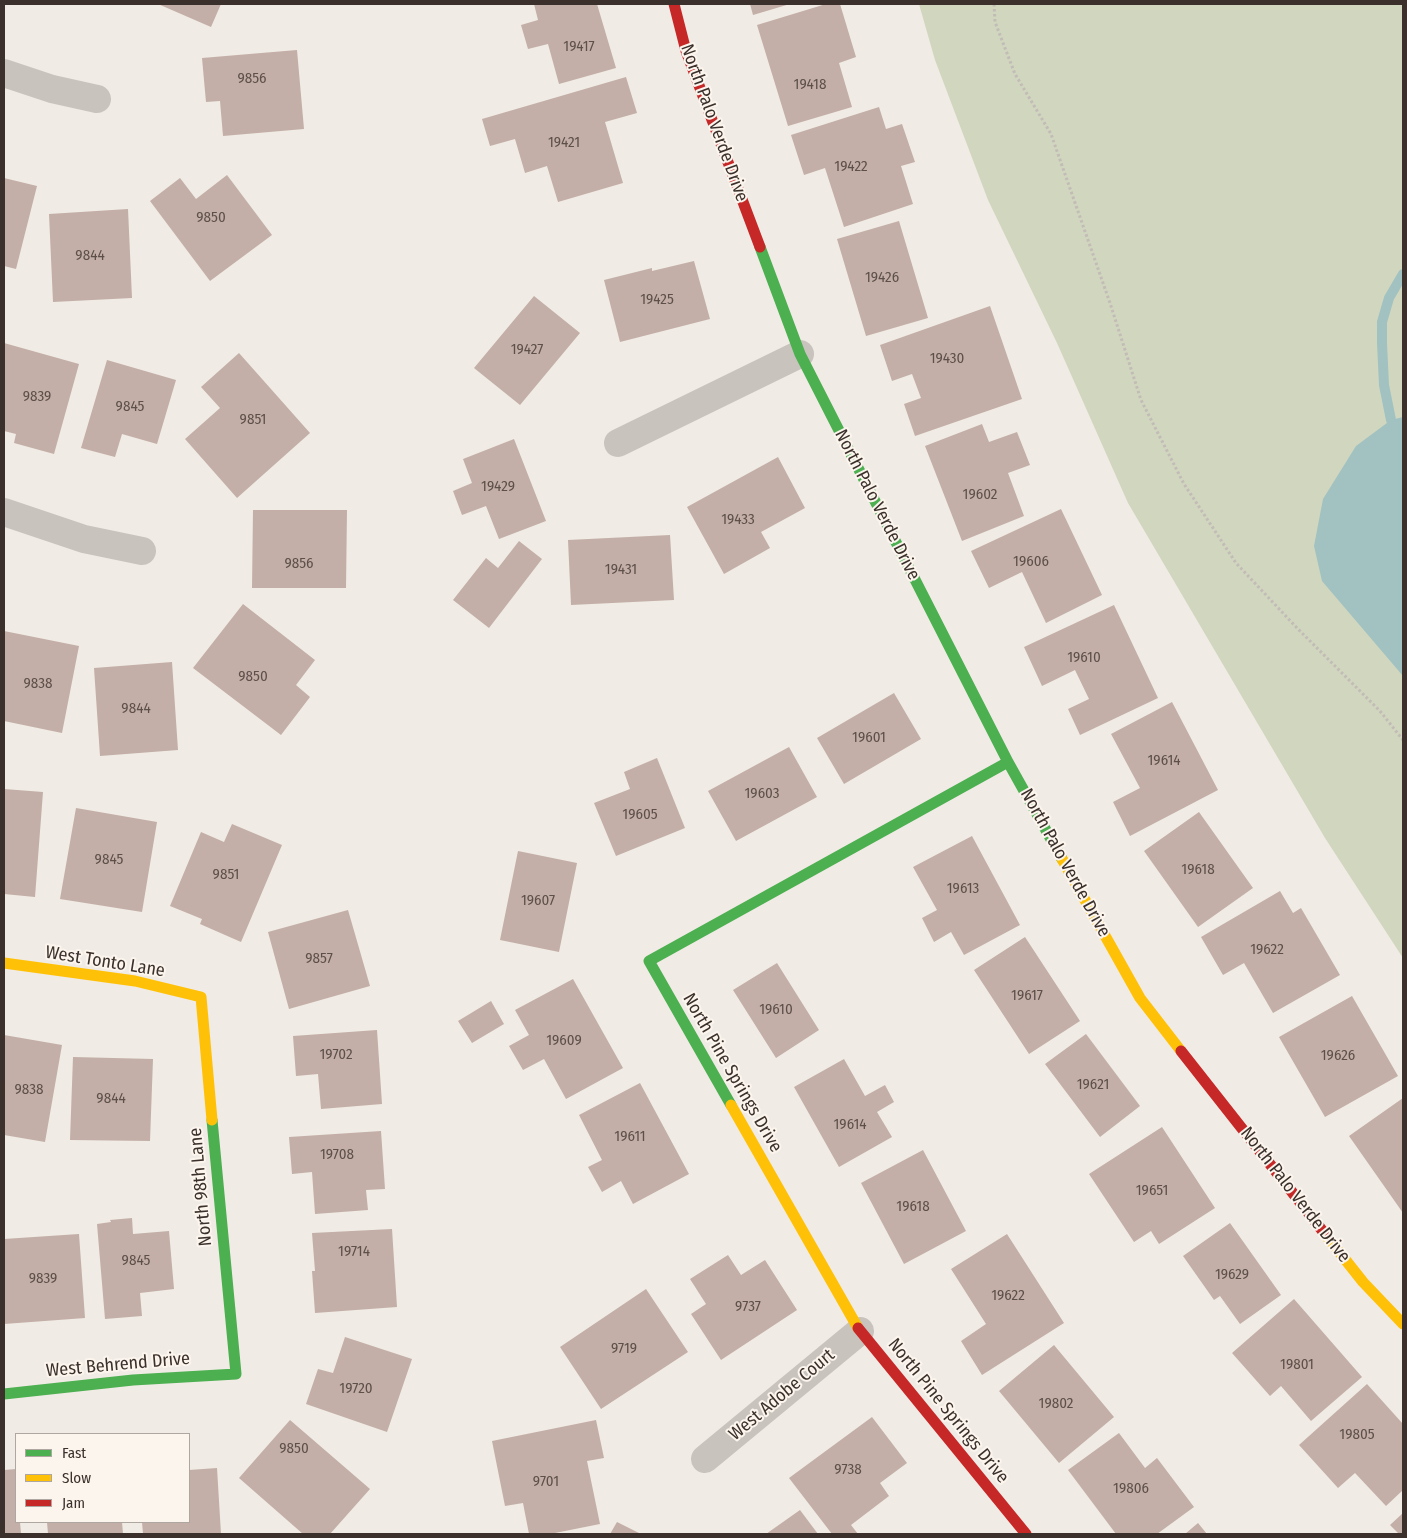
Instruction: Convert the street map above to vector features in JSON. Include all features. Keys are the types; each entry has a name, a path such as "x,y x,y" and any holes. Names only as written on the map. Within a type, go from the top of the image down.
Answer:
{"street":[{"name":"North Palo Verde Drive","path":"674,4 686,51 800,354 1008,762 1140,998 1363,1282 1403,1324"},
{"path":"4,73 52,89 97,99"},
{"path":"618,443 800,354"},
{"path":"4,512 84,539 142,551"},
{"name":"North Pine Springs Drive","path":"1008,762 648,962 860,1331 1026,1534"},
{"name":"West Tonto Lane","path":"4,964 135,981 201,997"},
{"name":"North 98th Lane","path":"201,997 236,1374"},
{"name":"West Adobe Court","path":"705,1459 860,1331"},
{"name":"West Behrend Drive","path":"4,1394 133,1380 236,1374"}],"path":[{"path":"994,4 995,22 1015,74 1054,143 1110,303 1141,400 1184,484 1236,563 1297,628 1380,711 1403,740"}],"green space":[{"path":"919,4 1403,4 1403,958 1325,838 1128,503 1057,343 988,200 935,60"}],"water":[{"path":"1403,417 1403,676 1322,581 1314,546 1323,499 1356,446 1391,420"}],"building":[{"path":"158,4 221,4 211,27"},
{"path":"534,4 597,4 616,68 559,84 548,44 528,49 521,25 538,20"},
{"path":"750,4 790,4 753,15"},
{"path":"826,4 840,4 856,57 839,63 852,107 788,126 757,25"},
{"path":"297,50 304,129 223,136 220,101 206,102 202,58"},
{"path":"626,77 637,113 605,122 623,183 558,202 547,166 525,173 515,139 490,146 482,119"},
{"path":"879,107 886,129 902,124 915,162 901,166 913,204 844,227 825,168 804,175 791,135"},
{"path":"227,175 272,235 210,281 150,201 180,178 196,199"},
{"path":"4,178 37,186 16,269 4,266"},
{"path":"128,209 132,298 53,302 49,214"},
{"path":"899,221 928,318 866,336 837,239"},
{"path":"694,261 710,319 620,342 604,280 652,268 652,271"},
{"path":"534,296 580,333 520,405 474,368"},
{"path":"990,306 1022,399 915,436 904,404 921,398 912,374 892,381 880,345"},
{"path":"4,343 79,364 54,454 14,443 16,434 4,431"},
{"path":"239,353 310,433 237,498 185,439 220,408 201,387"},
{"path":"107,360 176,380 157,444 122,434 115,457 81,448"},
{"path":"982,424 989,442 1017,432 1030,465 1008,473 1024,516 962,541 925,446"},
{"path":"514,439 546,521 499,539 486,506 462,515 453,491 472,483 463,459"},
{"path":"778,457 805,508 761,532 770,548 724,574 687,507"},
{"path":"1061,509 1102,595 1046,623 1022,572 989,588 971,551"},
{"path":"253,510 347,510 346,588 252,588"},
{"path":"670,535 674,600 571,605 568,540"},
{"path":"519,541 542,559 489,628 453,600 486,558 498,568"},
{"path":"243,604 315,660 296,685 310,697 281,735 193,668"},
{"path":"1114,605 1158,698 1080,735 1068,709 1089,699 1075,670 1042,686 1024,647"},
{"path":"4,631 79,646 62,733 4,721"},
{"path":"172,662 178,750 100,756 94,668"},
{"path":"894,693 921,739 844,784 817,738"},
{"path":"1172,702 1218,790 1130,836 1113,802 1140,788 1111,734"},
{"path":"789,747 817,797 736,841 708,791"},
{"path":"657,758 685,828 616,856 594,803 630,789 624,772"},
{"path":"4,789 43,792 35,897 4,894"},
{"path":"76,808 157,822 142,912 60,899"},
{"path":"1199,812 1253,888 1198,927 1144,851"},
{"path":"232,824 282,845 241,942 200,924 202,919 170,906 201,832 224,842"},
{"path":"972,836 1020,925 964,955 951,932 934,942 922,918 937,910 913,867"},
{"path":"518,851 577,863 559,952 500,940"},
{"path":"1280,891 1293,913 1301,908 1340,975 1273,1013 1244,963 1223,975 1201,937"},
{"path":"348,910 370,986 289,1009 268,932"},
{"path":"1025,937 1080,1021 1029,1054 974,970"},
{"path":"777,963 819,1030 776,1058 733,990"},
{"path":"573,979 623,1068 566,1099 544,1059 523,1070 509,1046 529,1035 515,1010"},
{"path":"1352,996 1398,1076 1325,1117 1279,1037"},
{"path":"491,1001 504,1024 472,1043 458,1021"},
{"path":"377,1030 382,1104 321,1109 318,1074 296,1076 293,1036"},
{"path":"1086,1034 1140,1106 1100,1137 1045,1064"},
{"path":"4,1035 62,1045 45,1142 4,1135"},
{"path":"73,1057 153,1059 150,1141 70,1140"},
{"path":"844,1059 865,1096 885,1085 894,1102 877,1112 892,1137 839,1167 794,1087"},
{"path":"640,1083 689,1174 633,1204 621,1181 602,1192 588,1167 602,1160 579,1115"},
{"path":"1403,1098 1403,1213 1349,1136"},
{"path":"1162,1127 1215,1208 1159,1244 1151,1231 1134,1242 1089,1174"},
{"path":"381,1131 385,1189 366,1190 368,1210 315,1214 312,1172 292,1174 289,1137"},
{"path":"923,1150 966,1231 904,1264 861,1183"},
{"path":"132,1218 133,1234 169,1231 174,1289 140,1293 142,1316 105,1319 97,1224 111,1222 110,1220"},
{"path":"1230,1223 1281,1295 1240,1324 1220,1296 1214,1300 1183,1256"},
{"path":"392,1229 397,1307 315,1313 312,1271 315,1271 312,1233"},
{"path":"79,1234 85,1318 4,1324 4,1239"},
{"path":"1007,1234 1064,1323 982,1375 961,1341 986,1324 951,1269"},
{"path":"728,1255 741,1275 765,1260 797,1310 721,1360 691,1314 706,1304 690,1279"},
{"path":"646,1289 688,1352 601,1409 560,1347"},
{"path":"1294,1299 1362,1377 1311,1421 1281,1386 1270,1396 1232,1353"},
{"path":"345,1337 412,1359 387,1432 306,1404 318,1369 333,1373"},
{"path":"1054,1345 1114,1417 1059,1463 999,1391"},
{"path":"1367,1384 1403,1424 1403,1490 1386,1506 1355,1473 1338,1488 1299,1445"},
{"path":"872,1417 907,1463 880,1483 889,1496 851,1525 858,1534 832,1534 789,1478"},
{"path":"290,1420 370,1489 330,1534 303,1534 239,1478"},
{"path":"596,1420 604,1458 587,1461 600,1524 550,1534 529,1534 523,1503 505,1506 492,1441"},
{"path":"1119,1433 1145,1468 1157,1458 1194,1507 1157,1534 1116,1534 1068,1470"},
{"path":"217,1468 221,1534 143,1534 142,1523 190,1523 190,1470"},
{"path":"15,1469 15,1523 20,1523 21,1534 4,1534 4,1470"},
{"path":"800,1510 818,1534 766,1534"},
{"path":"1403,1513 1403,1534 1399,1534 1390,1525"},
{"path":"617,1522 641,1534 610,1534"},
{"path":"47,1523 122,1523 123,1534 48,1534"},
{"path":"1198,1523 1207,1534 1185,1534"}],"waterway":[{"path":"1391,420 1384,385 1382,322 1389,298 1403,274"}],"traffic: fast":[{"path":"760,247 800,354 1008,762 1062,859"},
{"path":"731,1105 649,961 1008,762"},
{"path":"4,1394 133,1380 236,1374 212,1120"}],"traffic: slow":[{"path":"1062,859 1140,998 1181,1051"},
{"path":"4,963 135,981 201,997 212,1120"},
{"path":"731,1105 858,1328"},
{"path":"1325,1234 1363,1282 1403,1324"}],"traffic: jam":[{"path":"674,4 686,51 760,247"},
{"path":"1181,1051 1325,1234"},
{"path":"858,1328 1026,1534"}]}
